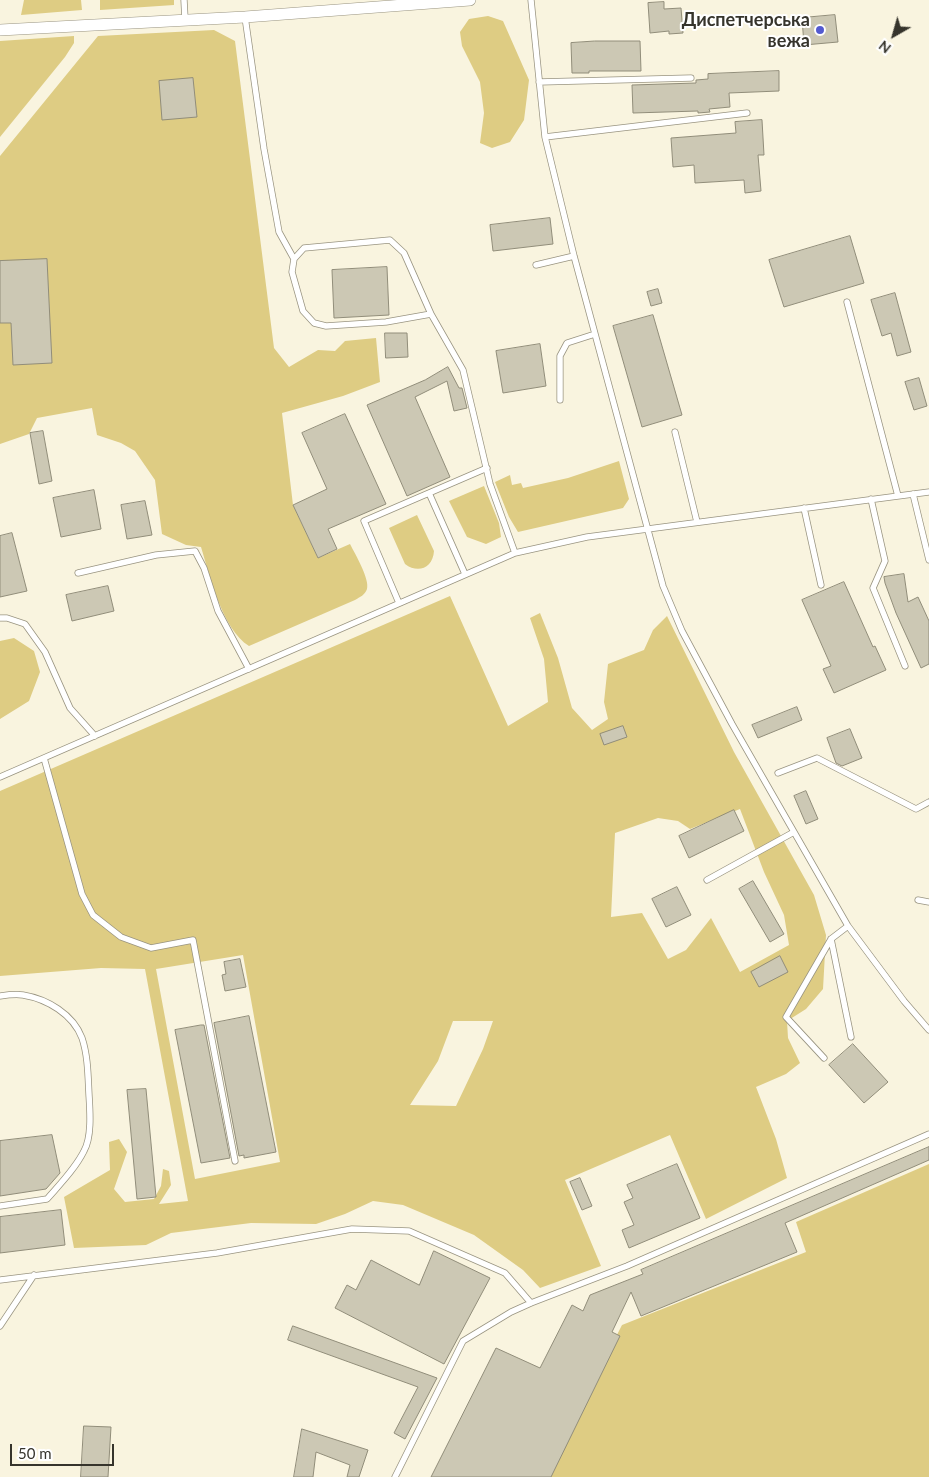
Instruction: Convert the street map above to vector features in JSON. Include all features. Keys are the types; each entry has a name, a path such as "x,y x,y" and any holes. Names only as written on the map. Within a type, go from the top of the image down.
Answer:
{"street":[{"path":"0,30 245,17 470,0"}],"lane":[{"path":"184,0 185,19"},
{"path":"531,0 545,137 574,256 663,586 682,631 732,724 848,926 904,1001 929,1030"},
{"path":"245,17 264,149 279,232 294,258"},
{"path":"539,82 691,78"},
{"path":"545,137 747,113"},
{"path":"431,314 386,322 326,326 314,323 304,311 299,301 292,272 294,258 304,248 390,240 404,253 431,314 463,370 490,484 515,553"},
{"path":"536,265 574,256"},
{"path":"847,302 898,496"},
{"path":"560,400 560,356 567,343 595,334"},
{"path":"675,432 697,522"},
{"path":"400,603 364,521 486,468"},
{"path":"0,776 515,553 559,542 647,528 929,492"},
{"path":"428,493 465,574"},
{"path":"913,494 929,560"},
{"path":"871,500 885,562 874,588 905,666"},
{"path":"804,508 821,584"},
{"path":"78,573 156,554 195,551 204,568 218,611 249,669"},
{"path":"0,618 7,618 25,624 45,652 70,708 95,736"},
{"path":"44,758 82,894 93,915 121,937 151,948 193,940 235,1161"},
{"path":"778,773 817,758 916,809 929,802"},
{"path":"707,880 794,832"},
{"path":"918,900 929,902"},
{"path":"824,1058 786,1017 831,939 848,926"},
{"path":"831,939 851,1037"},
{"path":"0,996 21,995 36,998 55,1007 72,1021 81,1037 87,1059 90,1113 85,1150 69,1174 47,1200 0,1206"},
{"path":"395,1477 463,1341 512,1312 532,1303 627,1266 929,1134"},
{"path":"0,1280 217,1253 352,1230 409,1230 505,1273 532,1303"},
{"path":"0,1326 34,1276"}],"shaded area":[{"path":"24,0 81,0 82,10 21,15"},
{"path":"100,0 174,0 174,5 100,10"},
{"path":"488,16 503,21 529,80 524,120 510,142 492,148 480,143 484,113 480,82 462,46 460,32 469,19"},
{"path":"214,30 235,41 274,348 289,367 318,350 335,351 345,341 376,338 380,382 343,396 282,413 293,505 318,558 350,544 364,573 367,589 362,596 355,600 249,646 231,627 224,615 201,547 186,545 162,534 155,480 135,451 121,443 97,435 92,408 37,418 29,434 0,444 0,156 98,36"},
{"path":"74,36 74,43 65,57 0,137 0,41"},
{"path":"619,461 629,499 623,508 518,532 509,517 495,482 510,475 512,485 521,483 523,488 568,478"},
{"path":"484,486 499,523 501,537 486,544 467,537 449,501"},
{"path":"417,515 434,551 431,562 420,569 415,569 405,564 389,528"},
{"path":"450,596 508,726 548,702 544,659 530,618 540,613 558,658 572,708 592,730 608,719 604,702 608,664 644,650 653,630 667,616 734,752 814,895 826,935 823,989 806,1009 787,1021 788,1038 800,1063 786,1074 756,1087 776,1139 787,1178 706,1219 670,1135 565,1180 601,1266 540,1288 523,1270 474,1235 403,1205 373,1201 345,1214 316,1224 251,1223 171,1233 146,1245 74,1248 64,1197 110,1170 109,1142 119,1139 127,1152 114,1189 125,1202 154,1199 161,1186 163,1169 169,1171 171,1185 159,1204 188,1201 145,969 101,968 0,976 0,791","holes":["740,809 764,872 784,915 789,945 740,972 711,918 686,950 668,959 642,913 611,917 615,833 658,818 678,821 690,829","243,955 280,1162 195,1179 156,969","453,1021 493,1021 483,1049 456,1106 410,1105 438,1061"]},
{"path":"14,638 34,651 40,672 29,701 0,719 0,641"},
{"path":"929,1164 929,1477 545,1477 622,1325 806,1252 796,1222"}],"building":[{"path":"664,2 664,9 681,8 683,33 669,34 669,31 650,33 648,3"},
{"name":"Диспетчерська вежа","path":"835,15 838,42 804,45 802,18"},
{"path":"640,41 641,71 589,71 589,73 572,73 571,43"},
{"path":"779,71 779,91 729,93 730,107 709,109 710,112 698,113 698,111 633,113 632,85 696,83 696,80 708,79 708,74"},
{"path":"193,78 197,117 162,120 159,81"},
{"path":"762,120 764,155 758,155 761,191 745,193 744,180 695,183 694,165 673,167 671,138 736,133 735,122"},
{"path":"550,218 553,244 493,251 490,225"},
{"path":"850,236 864,283 784,307 769,260"},
{"path":"47,259 52,363 13,365 11,323 0,323 0,261"},
{"path":"387,267 389,315 334,318 332,270"},
{"path":"658,289 662,303 651,306 647,292"},
{"path":"895,293 911,352 897,356 891,333 882,336 871,300"},
{"path":"653,315 682,415 642,427 613,326"},
{"path":"385,333 407,333 408,357 386,358"},
{"path":"540,344 546,386 503,393 496,351"},
{"path":"448,367 459,388 462,388 467,408 454,411 447,381 415,397 450,477 407,496 367,405 425,380"},
{"path":"919,378 927,406 914,410 905,382"},
{"path":"345,414 386,504 328,529 337,549 318,558 293,505 327,489 302,433"},
{"path":"43,431 52,481 39,484 30,433"},
{"path":"94,490 101,529 61,537 53,498"},
{"path":"145,501 152,535 127,539 121,505"},
{"path":"12,533 27,591 0,597 0,536"},
{"path":"904,574 908,602 918,597 929,621 929,664 921,668 896,613 885,583 884,577"},
{"path":"844,582 873,647 875,646 886,670 834,693 823,669 831,666 802,600"},
{"path":"108,586 114,611 72,621 66,595"},
{"path":"797,707 802,720 758,738 752,725"},
{"path":"623,726 627,737 604,745 600,734"},
{"path":"850,729 862,758 842,766 836,763 827,738"},
{"path":"806,791 818,819 806,824 794,796"},
{"path":"734,810 744,831 689,858 679,836"},
{"path":"753,881 784,934 770,942 739,889"},
{"path":"677,887 691,915 666,927 652,899"},
{"path":"780,956 788,972 759,987 751,972"},
{"path":"240,959 246,987 225,991 222,975 226,974 224,962"},
{"path":"249,1016 276,1152 244,1158 244,1155 239,1156 214,1023"},
{"path":"204,1025 230,1158 201,1163 175,1030"},
{"path":"853,1044 888,1082 864,1103 829,1065"},
{"path":"146,1089 156,1197 137,1199 127,1090"},
{"path":"52,1135 60,1173 46,1189 0,1196 0,1141"},
{"path":"929,1147 929,1160 785,1223 797,1252 641,1316 631,1292 612,1332 620,1336 551,1477 431,1477 496,1348 540,1368 572,1305 583,1311 590,1295 643,1274 641,1270"},
{"path":"677,1164 700,1218 629,1248 622,1230 634,1225 624,1202 633,1198 627,1185"},
{"path":"580,1178 592,1206 582,1210 570,1182"},
{"path":"61,1210 65,1245 0,1253 0,1217"},
{"path":"434,1251 490,1278 444,1364 335,1308 347,1285 356,1290 371,1260 419,1285"},
{"path":"293,1326 437,1378 405,1439 394,1433 418,1387 288,1340"},
{"path":"84,1426 111,1427 108,1477 81,1477"},
{"path":"302,1429 368,1450 359,1477 347,1477 350,1465 316,1452 313,1477 294,1477"}],"place":[{"name":"Диспетчерська вежа","path":"820,30"}]}
